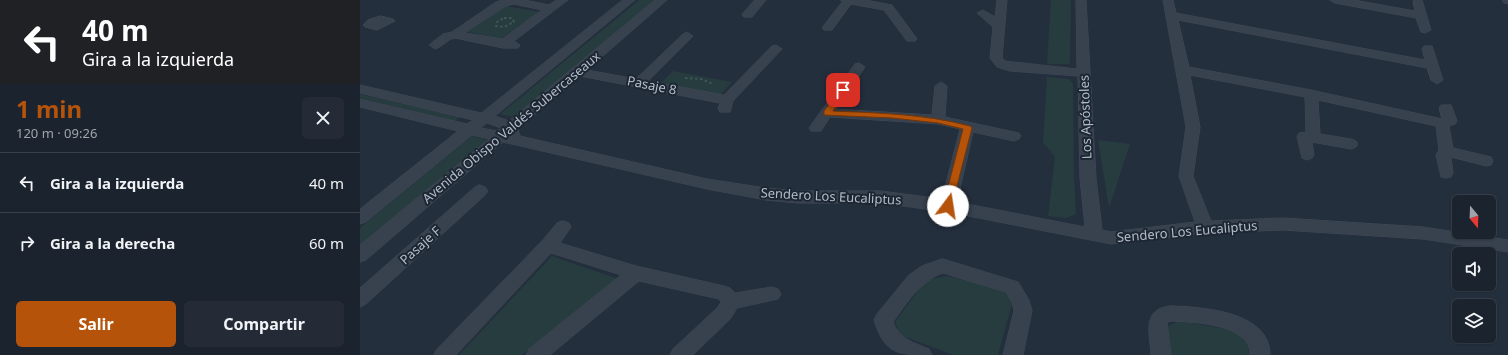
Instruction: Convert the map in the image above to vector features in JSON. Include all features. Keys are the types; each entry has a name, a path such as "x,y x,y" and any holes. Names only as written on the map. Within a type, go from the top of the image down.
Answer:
{"street":[{"path":"435,45 447,36 455,35 508,44 563,0"},
{"name":"Avenida Obispo Valdés Subercaseaux","path":"362,214 470,130 630,0"},
{"name":"Avenida Obispo Valdés Subercaseaux","path":"360,255 508,134 577,72 662,0"},
{"path":"748,15 761,0"},
{"path":"828,28 847,0 888,7 911,39"},
{"path":"1002,0 996,58 1001,64 1010,67 1083,73"},
{"name":"Los Apóstoles","path":"1081,0 1088,178 1094,234"},
{"path":"1168,0 1193,126 1186,176 1205,227"},
{"path":"1336,0 1421,15"},
{"path":"455,35 505,1 551,9"},
{"path":"1418,2 1425,30"},
{"path":"983,13 1000,26"},
{"path":"1171,15 1433,65"},
{"path":"360,19 372,22"},
{"path":"639,82 687,36"},
{"name":"Pasaje 8","path":"577,72 639,82 726,104 776,49"},
{"path":"1428,49 1436,80"},
{"path":"816,128 859,67"},
{"path":"1183,70 1311,94 1442,123 1450,121 1446,108"},
{"path":"938,120 941,86"},
{"path":"360,89 485,118 508,134"},
{"path":"1311,94 1313,137"},
{"path":"360,103 470,130 508,134"},
{"path":"827,113 938,120 968,128 1014,136"},
{"path":"1442,123 1446,151 1443,155 1446,173"},
{"path":"948,206 968,128"},
{"name":"Sendero Los Eucaliptus","path":"508,134 707,184 766,194 798,197 881,197 948,206 1111,238 1205,227 1283,224 1382,229 1460,238 1508,246"},
{"path":"1307,155 1304,136 1351,144"},
{"path":"1446,151 1486,161"},
{"name":"Pasaje F","path":"360,299 480,191"},
{"path":"444,355 548,246 563,227"},
{"path":"548,246 636,273 724,293 731,300"},
{"path":"922,355 894,343 886,332 883,320 915,280 928,271 943,266 1012,287 1020,300 1022,310 1013,355"},
{"path":"536,355 636,273"},
{"path":"731,300 772,294"},
{"path":"680,355 724,313 731,300"},
{"path":"1161,355 1158,320 1165,314 1178,312 1238,324 1254,335 1261,350 1260,355"}],"path":[{"path":"504,18 514,19 512,23 507,26 500,27 495,25 504,18"}],"green space":[{"path":"639,0 655,0 514,117 500,114"},
{"path":"1051,0 1071,0 1070,64 1047,64"},
{"path":"505,6 540,12 500,39 468,32"},
{"path":"673,71 732,82 719,96 660,84"},
{"path":"1047,77 1068,79 1073,83 1076,214 1066,218 1048,216 1055,157 1043,142"},
{"path":"360,94 460,117 455,121 360,98"},
{"path":"472,136 487,140 360,246 360,228"},
{"path":"1098,140 1130,144 1109,208"},
{"path":"552,256 618,279 522,355 459,355"},
{"path":"947,276 1005,289 1013,300 998,355 954,355 900,335 895,322 926,280"},
{"path":"1180,321 1237,331 1248,344 1249,355 1170,355 1167,326"}],"route":[{"path":"843,90 827,113 938,120 968,128 948,206"}]}
